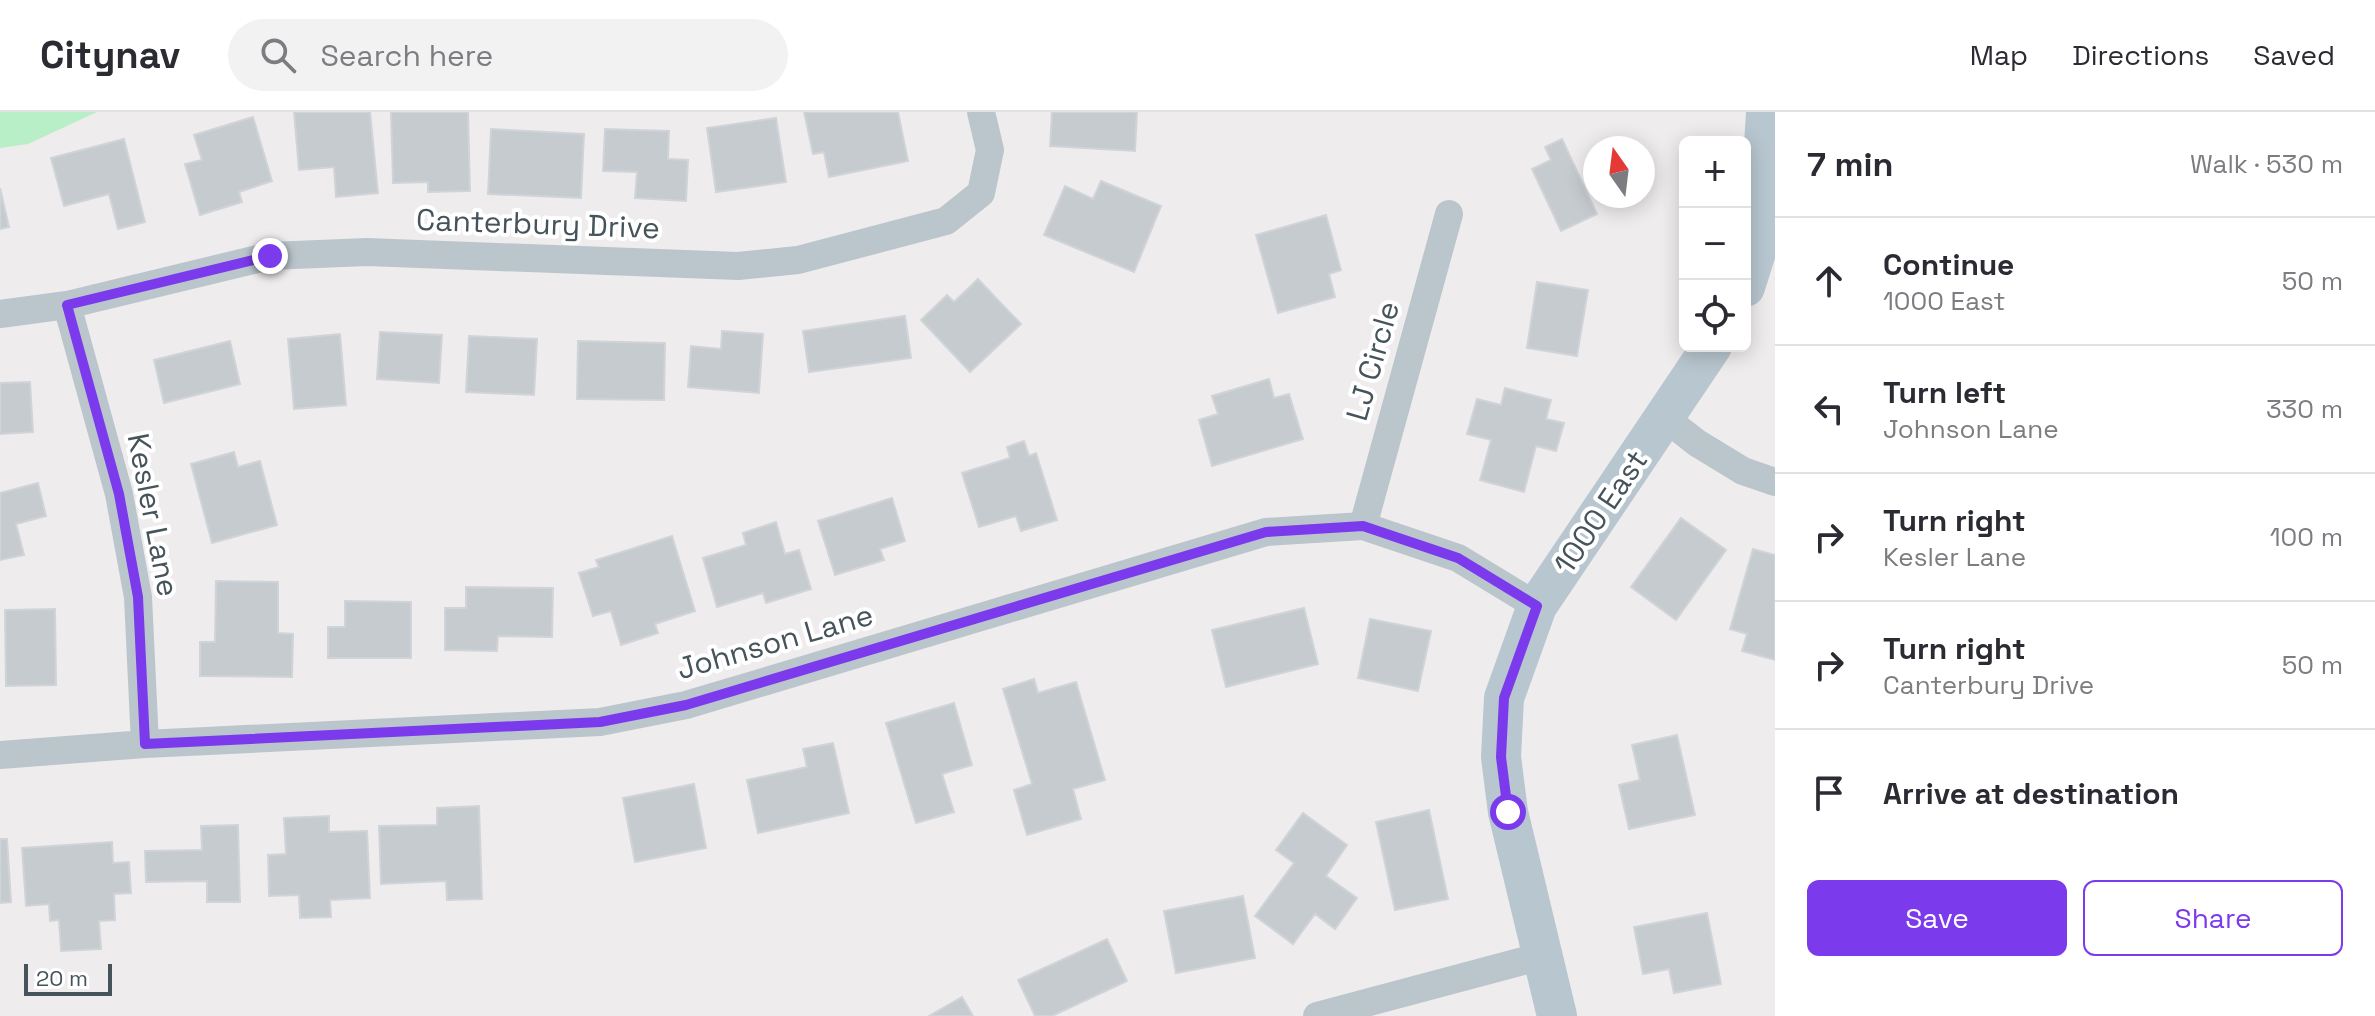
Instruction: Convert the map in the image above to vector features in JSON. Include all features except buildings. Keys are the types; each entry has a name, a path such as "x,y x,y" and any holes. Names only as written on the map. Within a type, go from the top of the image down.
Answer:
{"street":[{"name":"Canterbury Drive","path":"0,314 67,305 270,256 367,252 738,266 798,260 946,221 981,193 990,150 981,112"},
{"path":"1747,280 1758,246 1766,112"},
{"name":"LJ Circle","path":"1363,526 1449,214"},
{"name":"Kesler Lane","path":"67,305 119,494 138,597 145,744"},
{"name":"1000 East","path":"1557,1016 1508,812 1501,757 1504,698 1537,606 1708,352"},
{"path":"1665,418 1697,443 1743,471 1775,482"},
{"name":"Johnson Lane","path":"0,755 145,744 600,722 686,705 1266,532 1363,526 1458,558 1537,606"},
{"path":"1317,1016 1542,956"}],"green space":[{"path":"0,112 97,112 28,144 0,148"}],"route":[{"path":"270,256 67,305 119,494 138,597 145,744 600,722 686,705 1266,532 1363,526 1458,558 1537,606 1504,698 1501,757 1508,812"}]}
